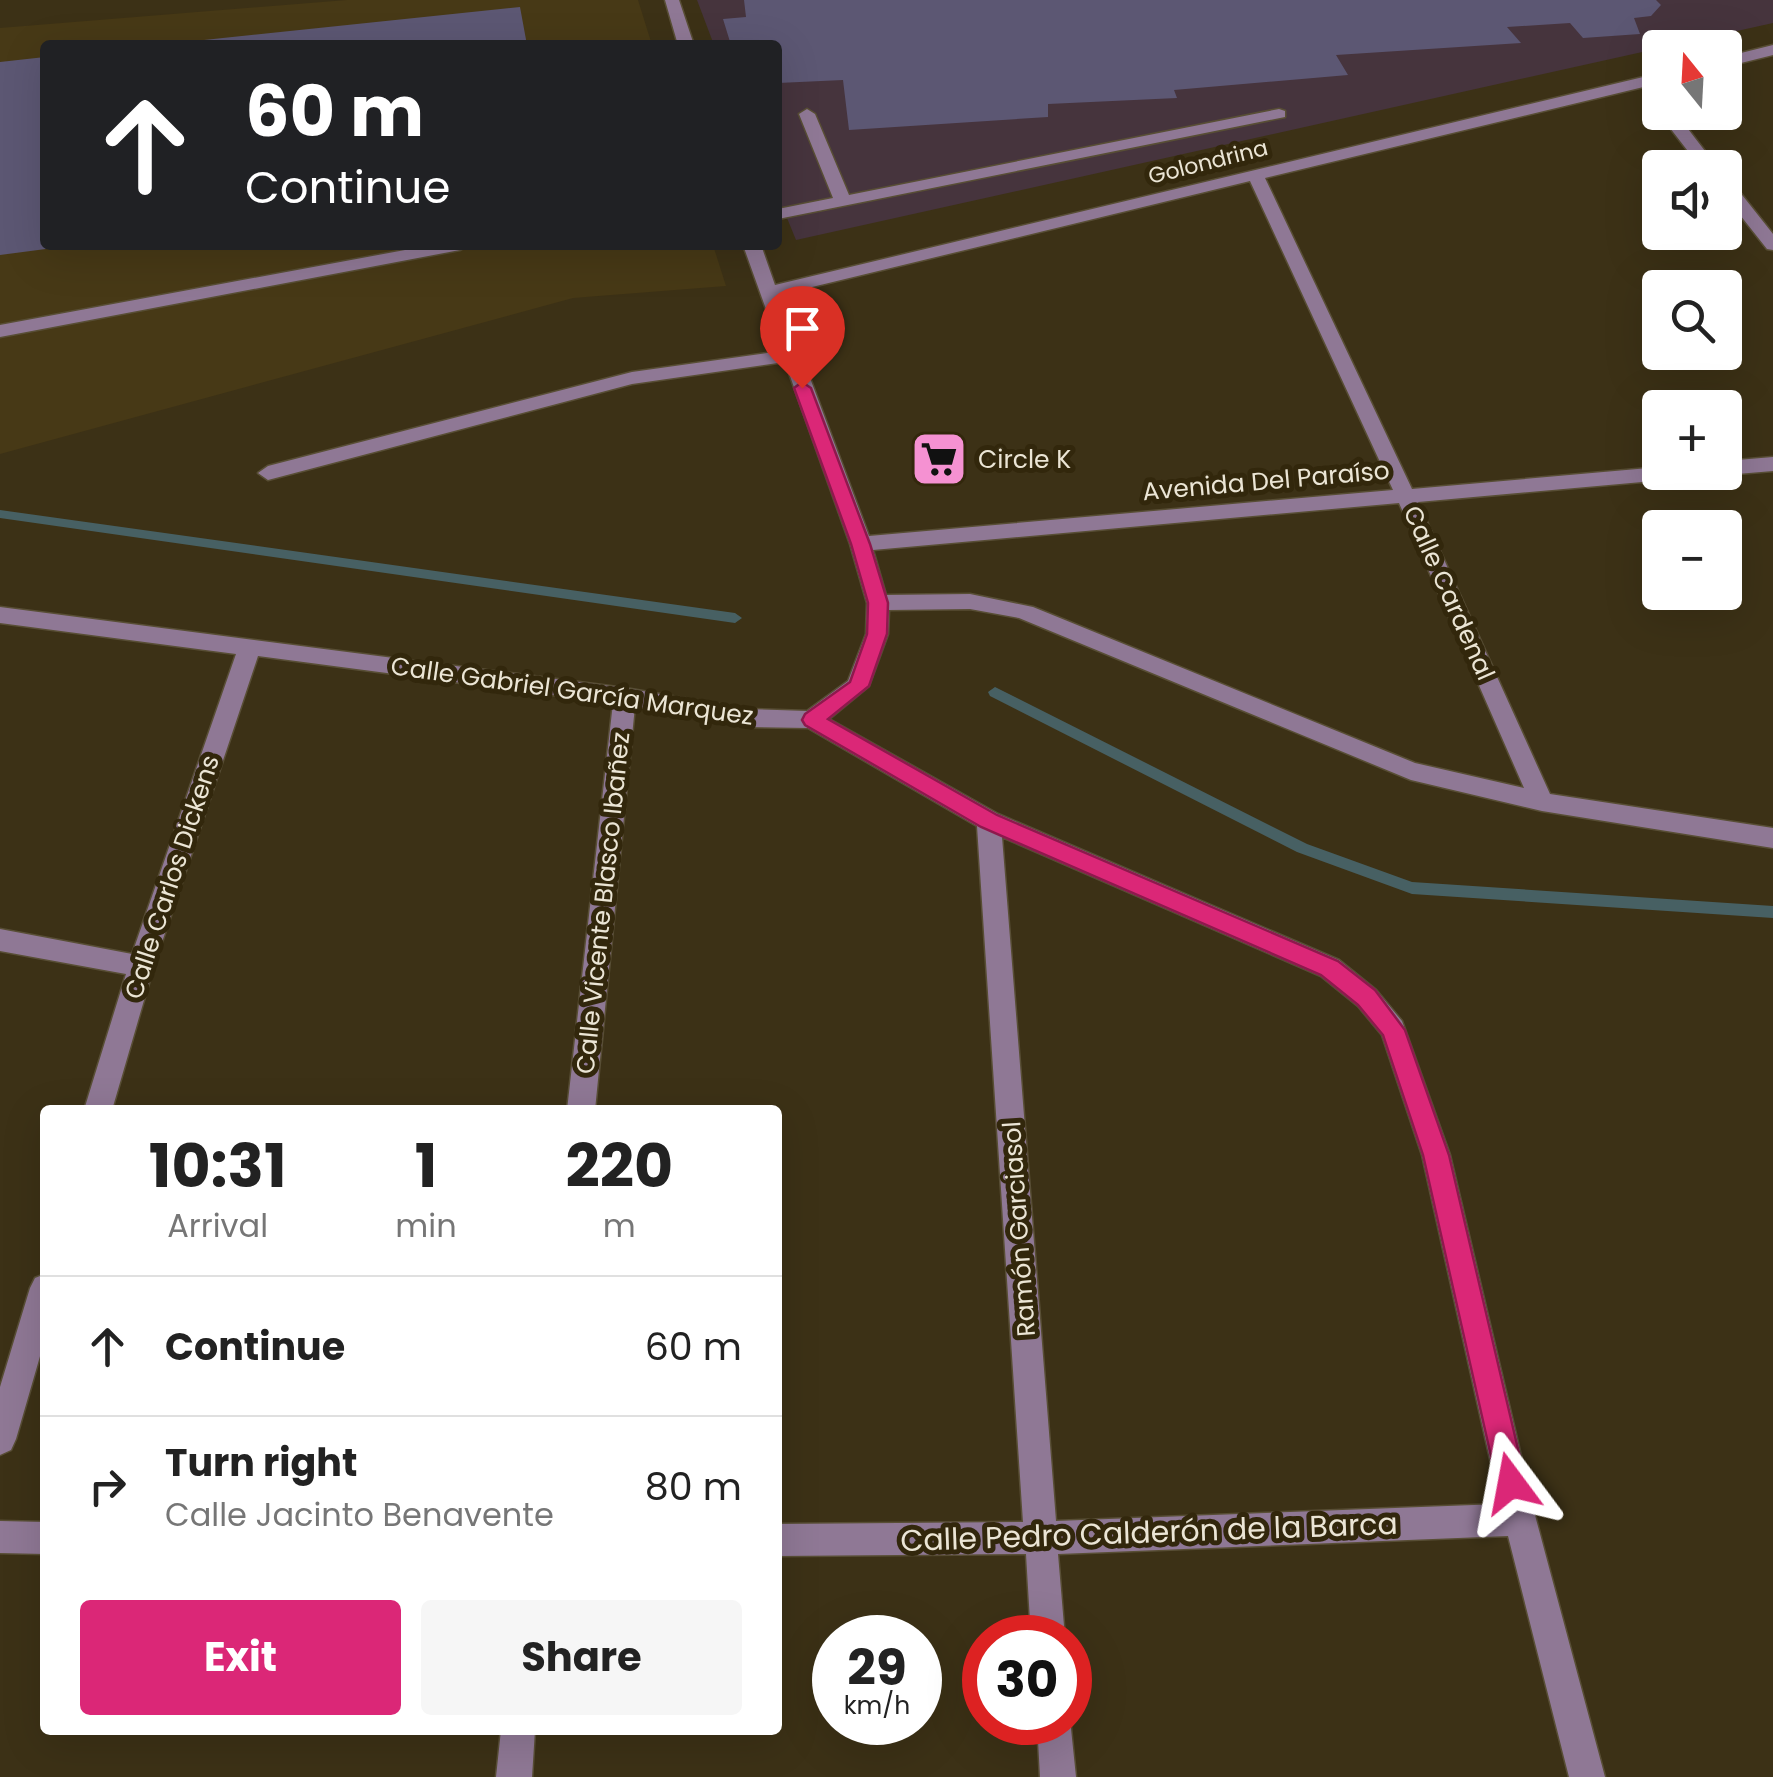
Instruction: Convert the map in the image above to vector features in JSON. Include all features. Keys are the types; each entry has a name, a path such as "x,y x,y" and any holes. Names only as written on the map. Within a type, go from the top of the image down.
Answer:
{"street":[{"path":"672,0 684,40"},
{"path":"1742,58 1773,50"},
{"name":"Golondrina","path":"767,292 1642,82"},
{"path":"807,114 843,201"},
{"path":"782,213 1278,114"},
{"path":"1680,130 1696,150"},
{"name":"Calle Cardenal","path":"1254,174 1406,497 1542,802"},
{"path":"1742,207 1773,245"},
{"path":"0,332 434,250"},
{"path":"754,250 861,544 878,603 877,634 858,686 812,720"},
{"path":"268,473 632,378 790,356"},
{"path":"1742,467 1773,464"},
{"name":"Avenida Del Paraíso","path":"861,544 1642,475"},
{"path":"878,603 959,599 989,602 1025,612 1412,772 1542,802 1773,838"},
{"name":"Calle Gabriel García Marquez","path":"0,616 625,696 747,718 812,720 989,821 1330,968 1367,998 1393,1030 1436,1155 1520,1519 1587,1777"},
{"name":"Calle Carlos Dickens","path":"99,1105 141,966 250,646"},
{"name":"Calle Vicente Blasco Ibañez","path":"582,1105 625,696"},
{"name":"Ramón Garciasol","path":"989,821 1047,1615"},
{"path":"0,940 141,966"},
{"path":"0,1439 40,1305"},
{"name":"Calle Pedro Calderón de la Barca","path":"782,1540 1042,1538 1520,1519"},
{"path":"0,1537 40,1538"},
{"path":"514,1777 518,1735"},
{"path":"1056,1745 1058,1777"}],"shaded area":[{"path":"347,0 638,0 650,40 40,40 40,250 715,250 726,286 573,298 0,454 0,28"},
{"path":"697,0 1773,0 1773,23 1741,30 1642,30 1642,52 796,240 782,206 782,40 712,40"}],"building":[{"path":"744,0 1656,0 1661,5 1651,16 1634,18 1640,34 1583,38 1570,23 1507,27 1521,43 1336,55 1348,75 1174,90 1177,98 1048,104 1048,117 849,130 843,80 782,83 782,40 729,40 723,19 746,17"},
{"path":"520,7 526,40 204,40"},
{"path":"40,58 40,250 0,255 0,62"}],"waterway":[{"path":"0,514 735,618"},
{"path":"995,692 1302,848 1412,888 1773,912"}],"place":[{"name":"Circle K","path":"939,459"}],"route":[{"path":"802,388 861,544 878,603 877,634 858,686 812,720 989,821 1330,968 1367,998 1393,1030 1436,1155 1511,1483"}]}
